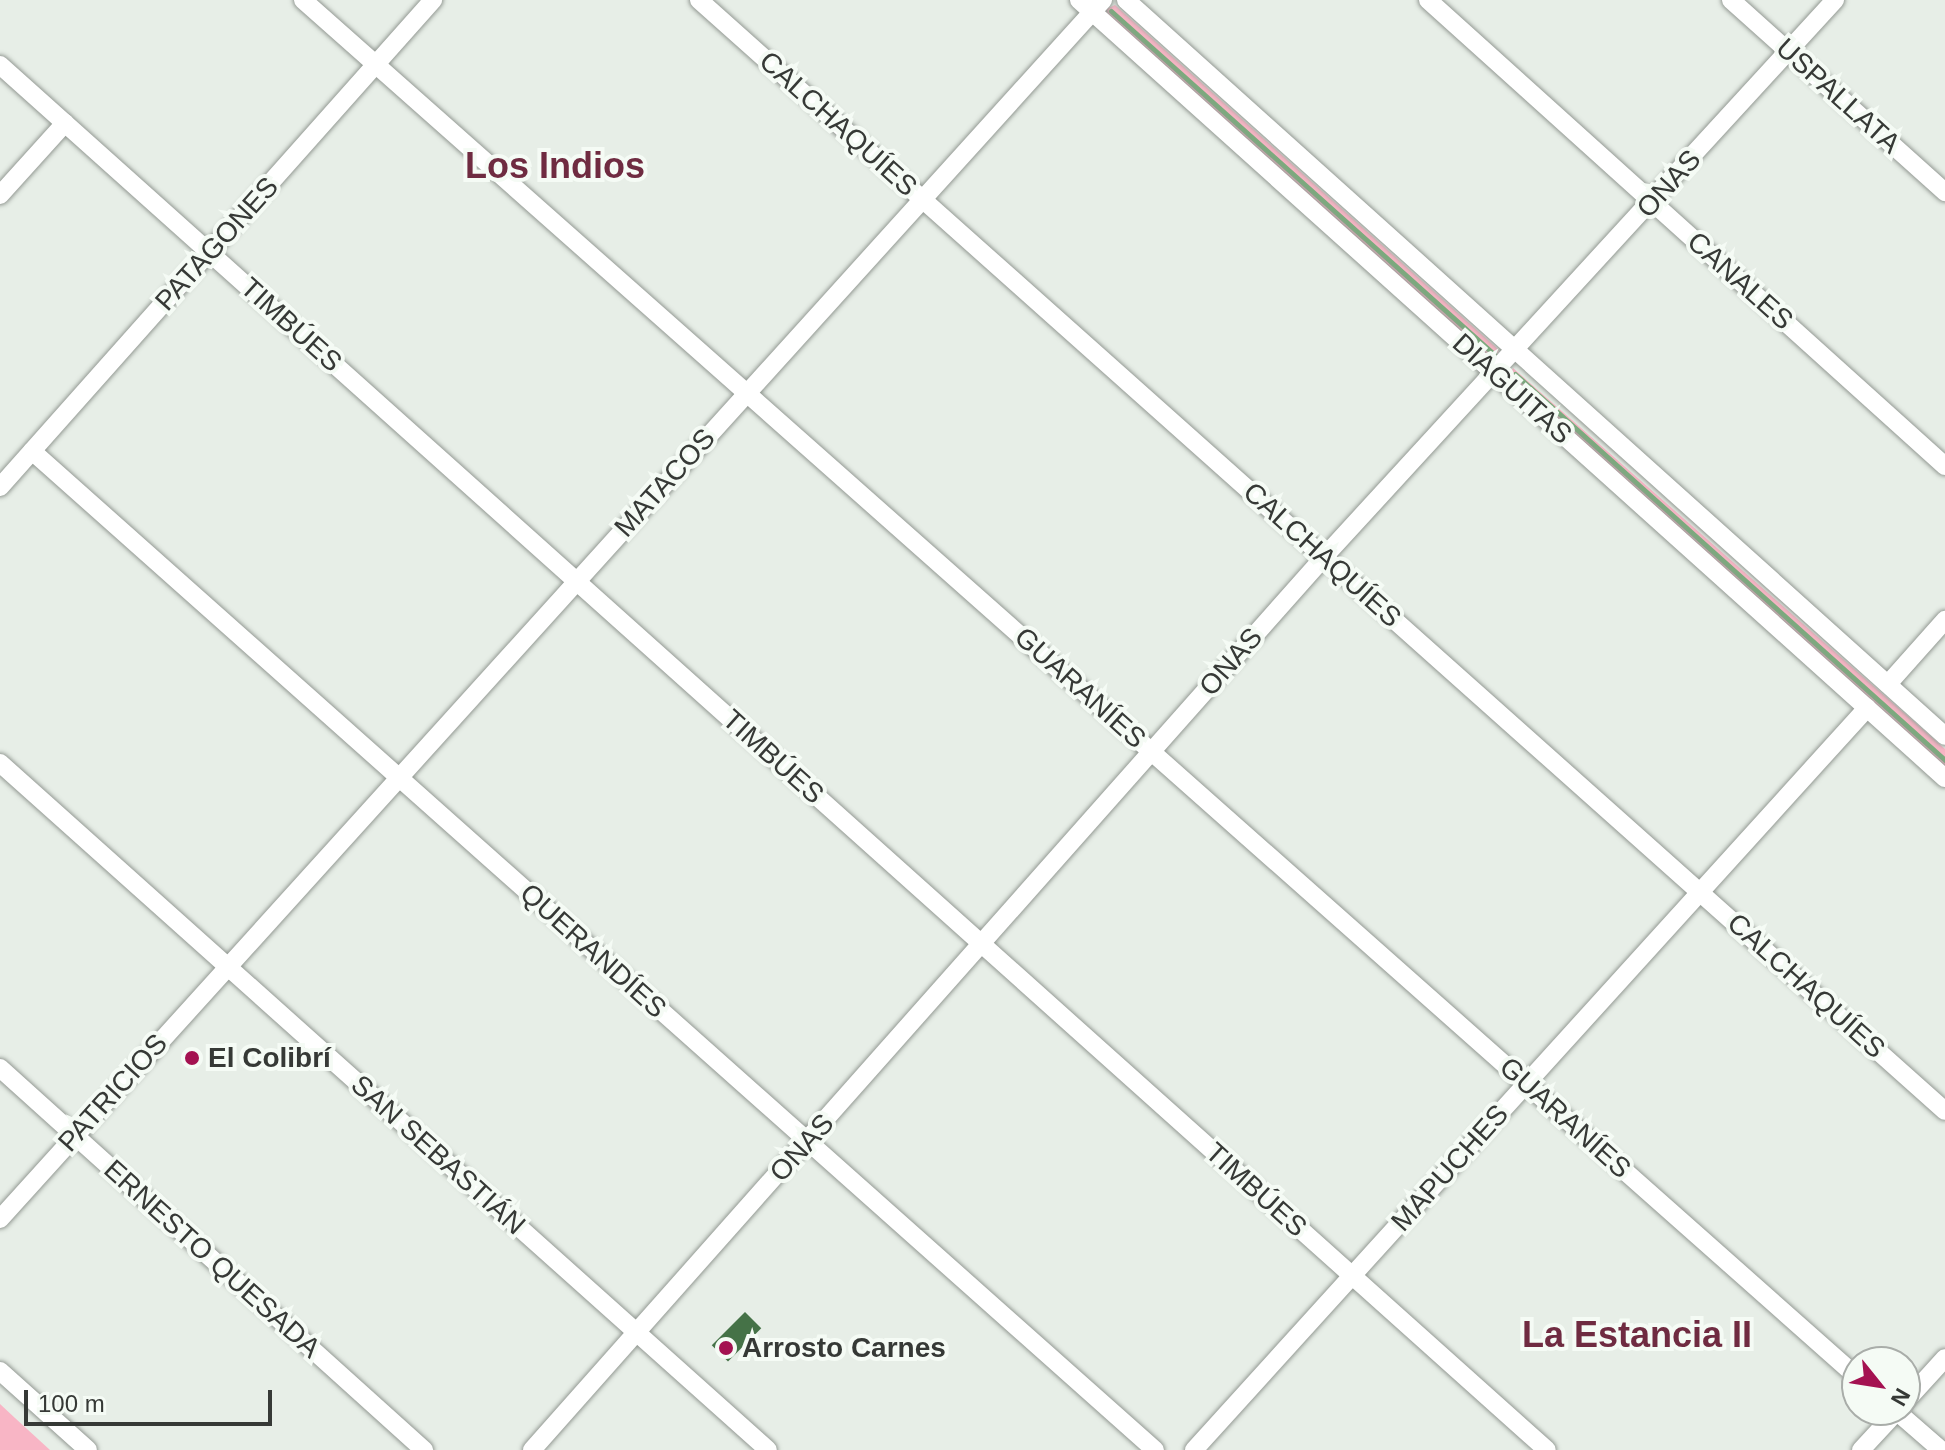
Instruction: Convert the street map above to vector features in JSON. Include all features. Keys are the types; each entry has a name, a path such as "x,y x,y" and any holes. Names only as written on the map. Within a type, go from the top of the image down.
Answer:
{"street":[{"name":"GUARANÍES","path":"303,0 1841,1363"},
{"name":"PATAGONES","path":"0,487 433,0"},
{"name":"CALCHAQUÍES","path":"699,0 1945,1111"},
{"name":"DIAGUITAS","path":"1126,0 1945,736"},
{"name":"CANALES","path":"1428,0 1945,466"},
{"name":"USPALLATA","path":"1731,0 1945,192"},
{"name":"ONAS","path":"532,1450 1324,557 1519,351 1835,0"},
{"name":"MATACOS","path":"227,966 922,199 1091,4"},
{"name":"DIAGUITAS","path":"1091,4 1495,374 1945,778"},
{"name":"TIMBÚES","path":"0,65 1547,1450"},
{"path":"0,195 65,123"},
{"name":"QUERANDÍES","path":"32,451 1155,1450"},
{"path":"1888,684 1945,620"},
{"name":"MAPUCHES","path":"1194,1450 1867,708"},
{"name":"SAN SEBASTIÁN","path":"0,763 768,1450"},
{"name":"PATRICIOS","path":"0,1219 227,966"},
{"name":"ERNESTO QUESADA","path":"0,1068 424,1450"},
{"path":"1921,1384 1945,1358"},
{"path":"0,1371 88,1450"},
{"path":"1861,1450 1882,1426"},
{"path":"1916,1426 1941,1450"}],"shaded area":[{"path":"1115,5 1499,350 1492,363 1108,19 1104,10"},
{"path":"1513,368 1945,749 1945,771 1508,378"},
{"path":"0,1404 15,1418 50,1450 0,1450"}],"building":[{"path":"745,1312 761,1328 728,1361 712,1345"}],"waterway":[{"path":"1111,11 1495,355"},
{"path":"1515,374 1945,760"}],"place":[{"name":"El Colibrí","path":"192,1058"},
{"name":"Arrosto Carnes","path":"726,1348"}],"district":[{"name":"Los Indios","path":"555,166"},
{"name":"La Estancia II","path":"1637,1335"}]}
